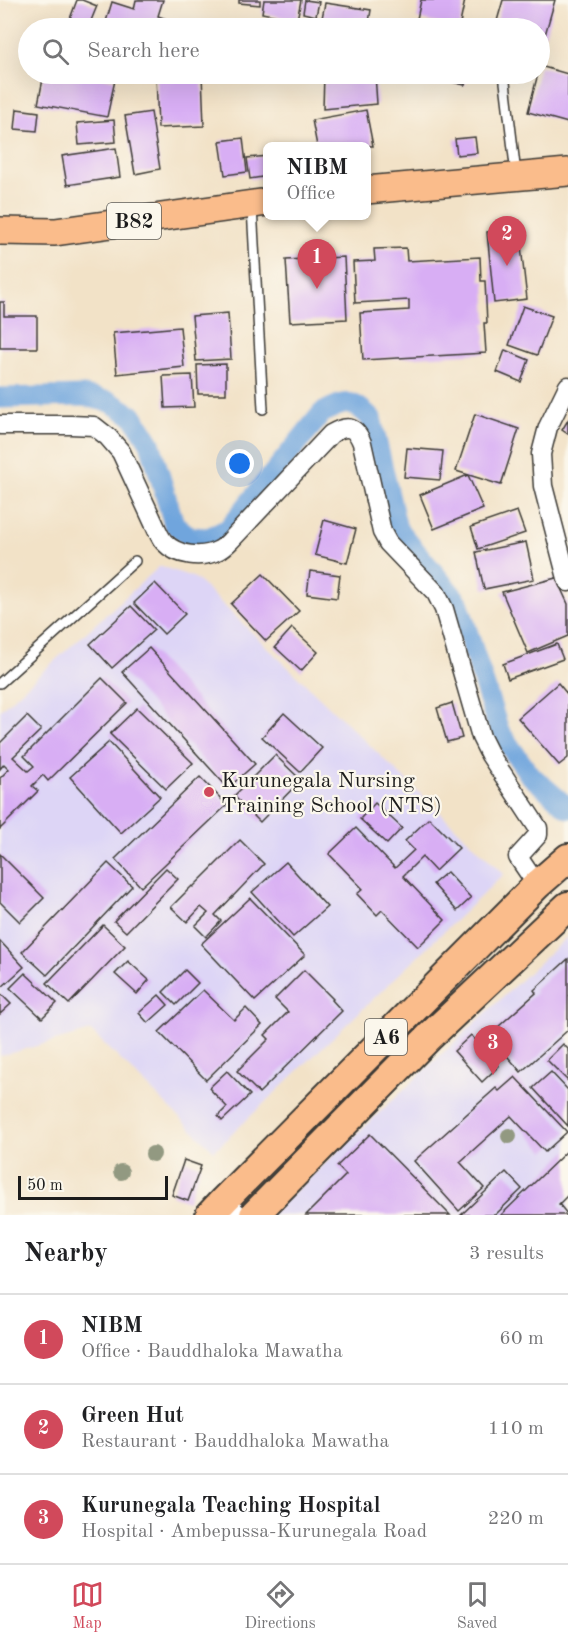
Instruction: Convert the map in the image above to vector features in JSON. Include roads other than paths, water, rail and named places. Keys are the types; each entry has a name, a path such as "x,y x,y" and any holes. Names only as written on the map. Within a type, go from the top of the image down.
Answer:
{"highway":[{"name":"A6","path":"224,1210 537,885 566,859"},
{"name":"A6","path":"254,1215 430,1036 568,906"}],"main road":[{"path":"371,190 568,172"},
{"name":"B82","path":"0,231 55,232 260,203"}],"street":[{"path":"568,386 548,428 541,454 543,486 568,582"},
{"path":"0,425 94,426 121,452 156,530 164,542 174,550 189,555 205,555 219,550 230,541 330,434 349,428 358,434 382,532 388,543 436,594 444,609 481,737 490,755 538,828 538,835 518,857 537,885"}],"lane":[{"path":"505,84 516,177"},
{"path":"260,203 263,409"},
{"path":"0,683 135,561"}],"waterway":[{"path":"0,398 84,396 110,402 133,416 150,443 174,524 190,537 208,538 228,529 322,413 342,404 353,404 358,407 371,418 397,529 458,602 499,731 529,774 568,808"}],"place":[{"name":"Green Hut","path":"507,266"},
{"name":"NIBM","path":"317,289"},
{"name":"Kurunegala Nursing Training School (NTS)","path":"209,792"},
{"name":"Kurunegala Teaching Hospital","path":"493,1075"}]}
